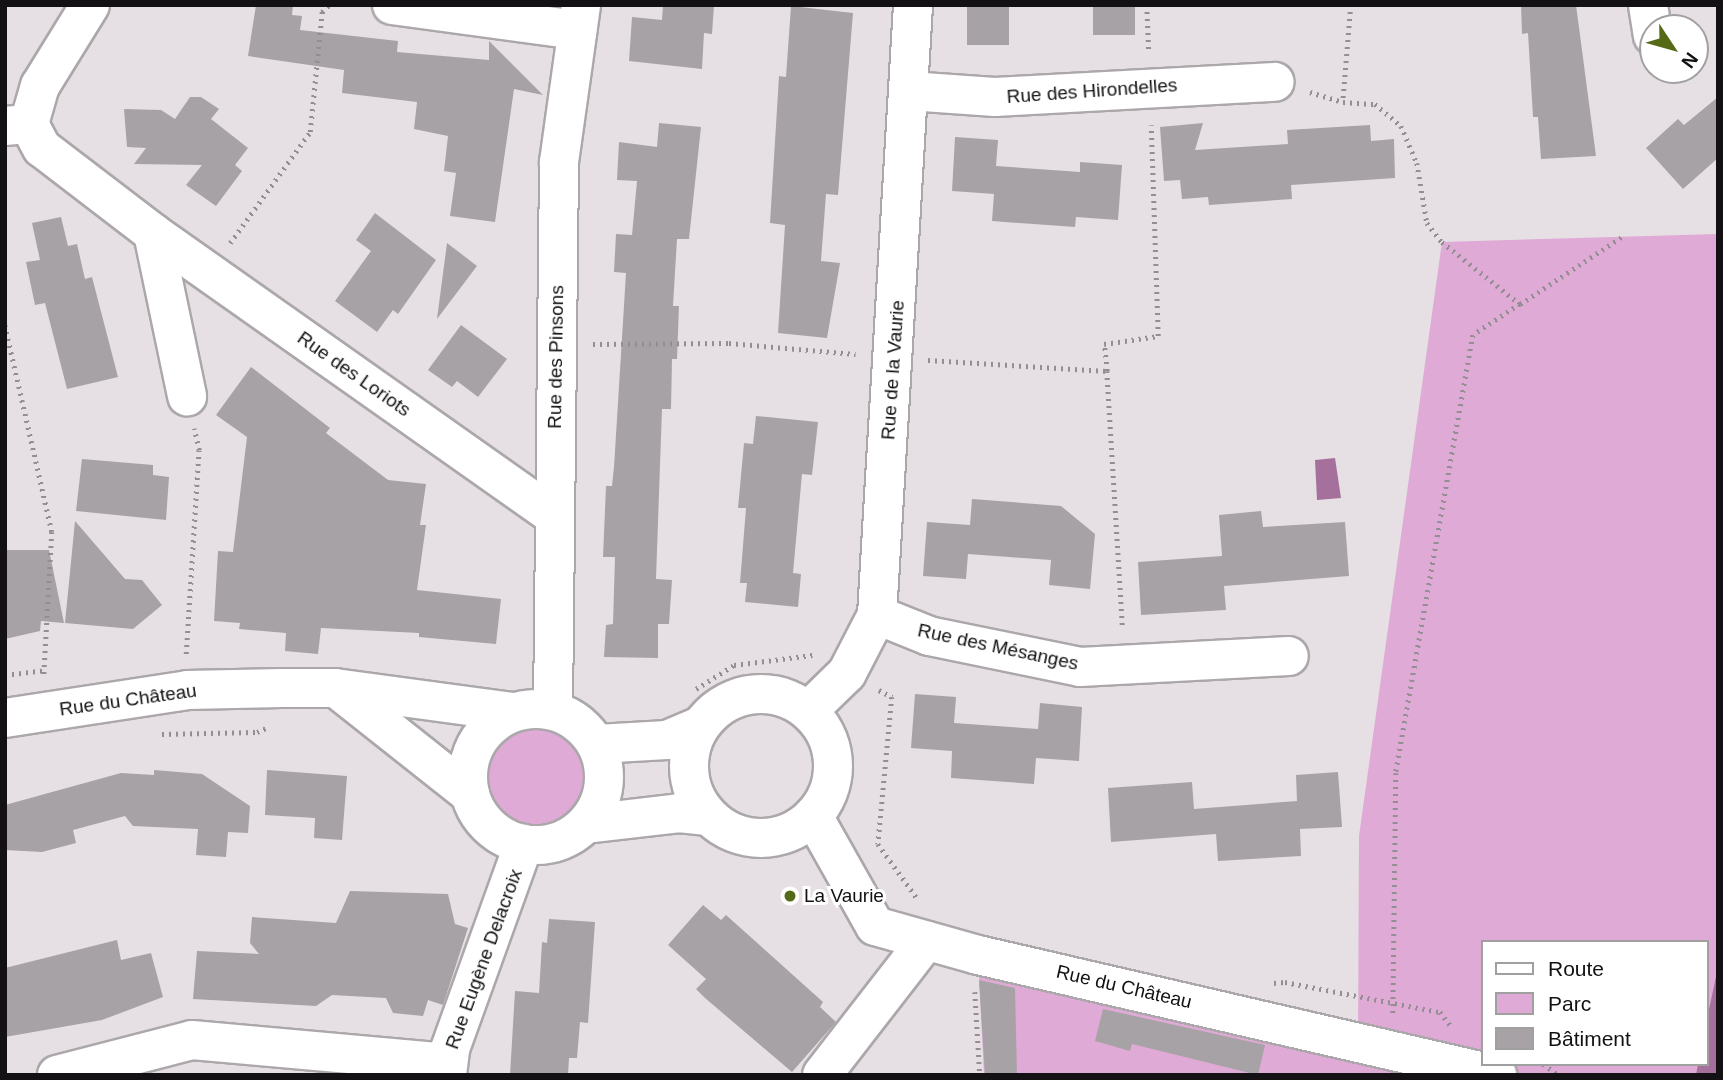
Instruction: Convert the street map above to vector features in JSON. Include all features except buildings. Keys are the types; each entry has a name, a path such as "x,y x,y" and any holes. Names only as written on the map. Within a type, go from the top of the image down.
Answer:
{"street":[{"path":"17,125 90,5"},
{"path":"393,5 579,18"},
{"name":"Rue de la Vaurie","path":"808,711 847,673 877,615 895,358 913,5"},
{"name":"Rue des Pinsons","path":"553,710 559,162 579,18"},
{"name":"Rue des Hirondelles","path":"909,91 995,97 1150,86 1275,82"},
{"name":"Rue des Loriots","path":"17,125 42,148 153,233 554,516"},
{"path":"153,233 187,396"},
{"path":"164,283 204,269"},
{"name":"Rue des Mésanges","path":"877,615 929,636 1080,667 1289,656"},
{"path":"335,688 470,794 490,827 524,844 547,845 568,838 586,824 605,786 597,744 584,727 553,710 513,712 498,720 476,745 468,778 470,794"},
{"name":"Rue du Château","path":"5,718 187,690 335,688 513,712"},
{"path":"597,744 667,740 696,709 717,708 738,696 763,693 787,698 808,711 824,729 832,750 833,774 827,796 813,816 794,830 772,838 749,838 727,830 708,816 695,797 688,773 696,709"},
{"path":"586,824 679,813 708,816"},
{"name":"Rue du Château","path":"813,816 875,926 924,923 978,955 1497,1075"},
{"name":"Rue Eugène Delacroix","path":"447,1069 524,844"},
{"path":"822,1075 924,923"},
{"path":"57,1075 192,1040 447,1069"}],"path":[{"path":"204,269 310,132 322,12 329,5"},
{"path":"1125,664 1104,344 1158,336 1147,5"},
{"path":"1351,5 1342,102 1375,104 1401,126 1417,163 1427,223 1442,242 1521,304"},
{"path":"1389,1048 1396,773 1473,334 1623,236"},
{"path":"5,325 52,532 43,670 45,712"},
{"path":"557,344 729,343 895,358 1107,371"},
{"path":"187,396 199,450 187,690"},
{"path":"696,709 734,665 815,655 892,697 878,844 924,923"},
{"path":"5,675 43,670"},
{"path":"148,734 257,732 276,723"},
{"path":"978,955 974,975 980,1075"},
{"path":"1272,984 1285,982 1440,1012 1455,1032"}],"green space":[{"path":"1718,234 1718,1075 984,1075 978,955 1358,1041 1359,836 1442,242"},
{"path":"533,728 564,731 587,772 588,795 579,812 559,827 536,833 494,814 485,793 487,758 507,736"}],"shaded area":[{"path":"1335,458 1341,498 1317,500 1315,460"},
{"path":"1718,967 1718,1075 1696,1075 1698,1066 1709,1066 1709,1010"}],"place":[{"name":"La Vaurie","path":"790,896"}]}
